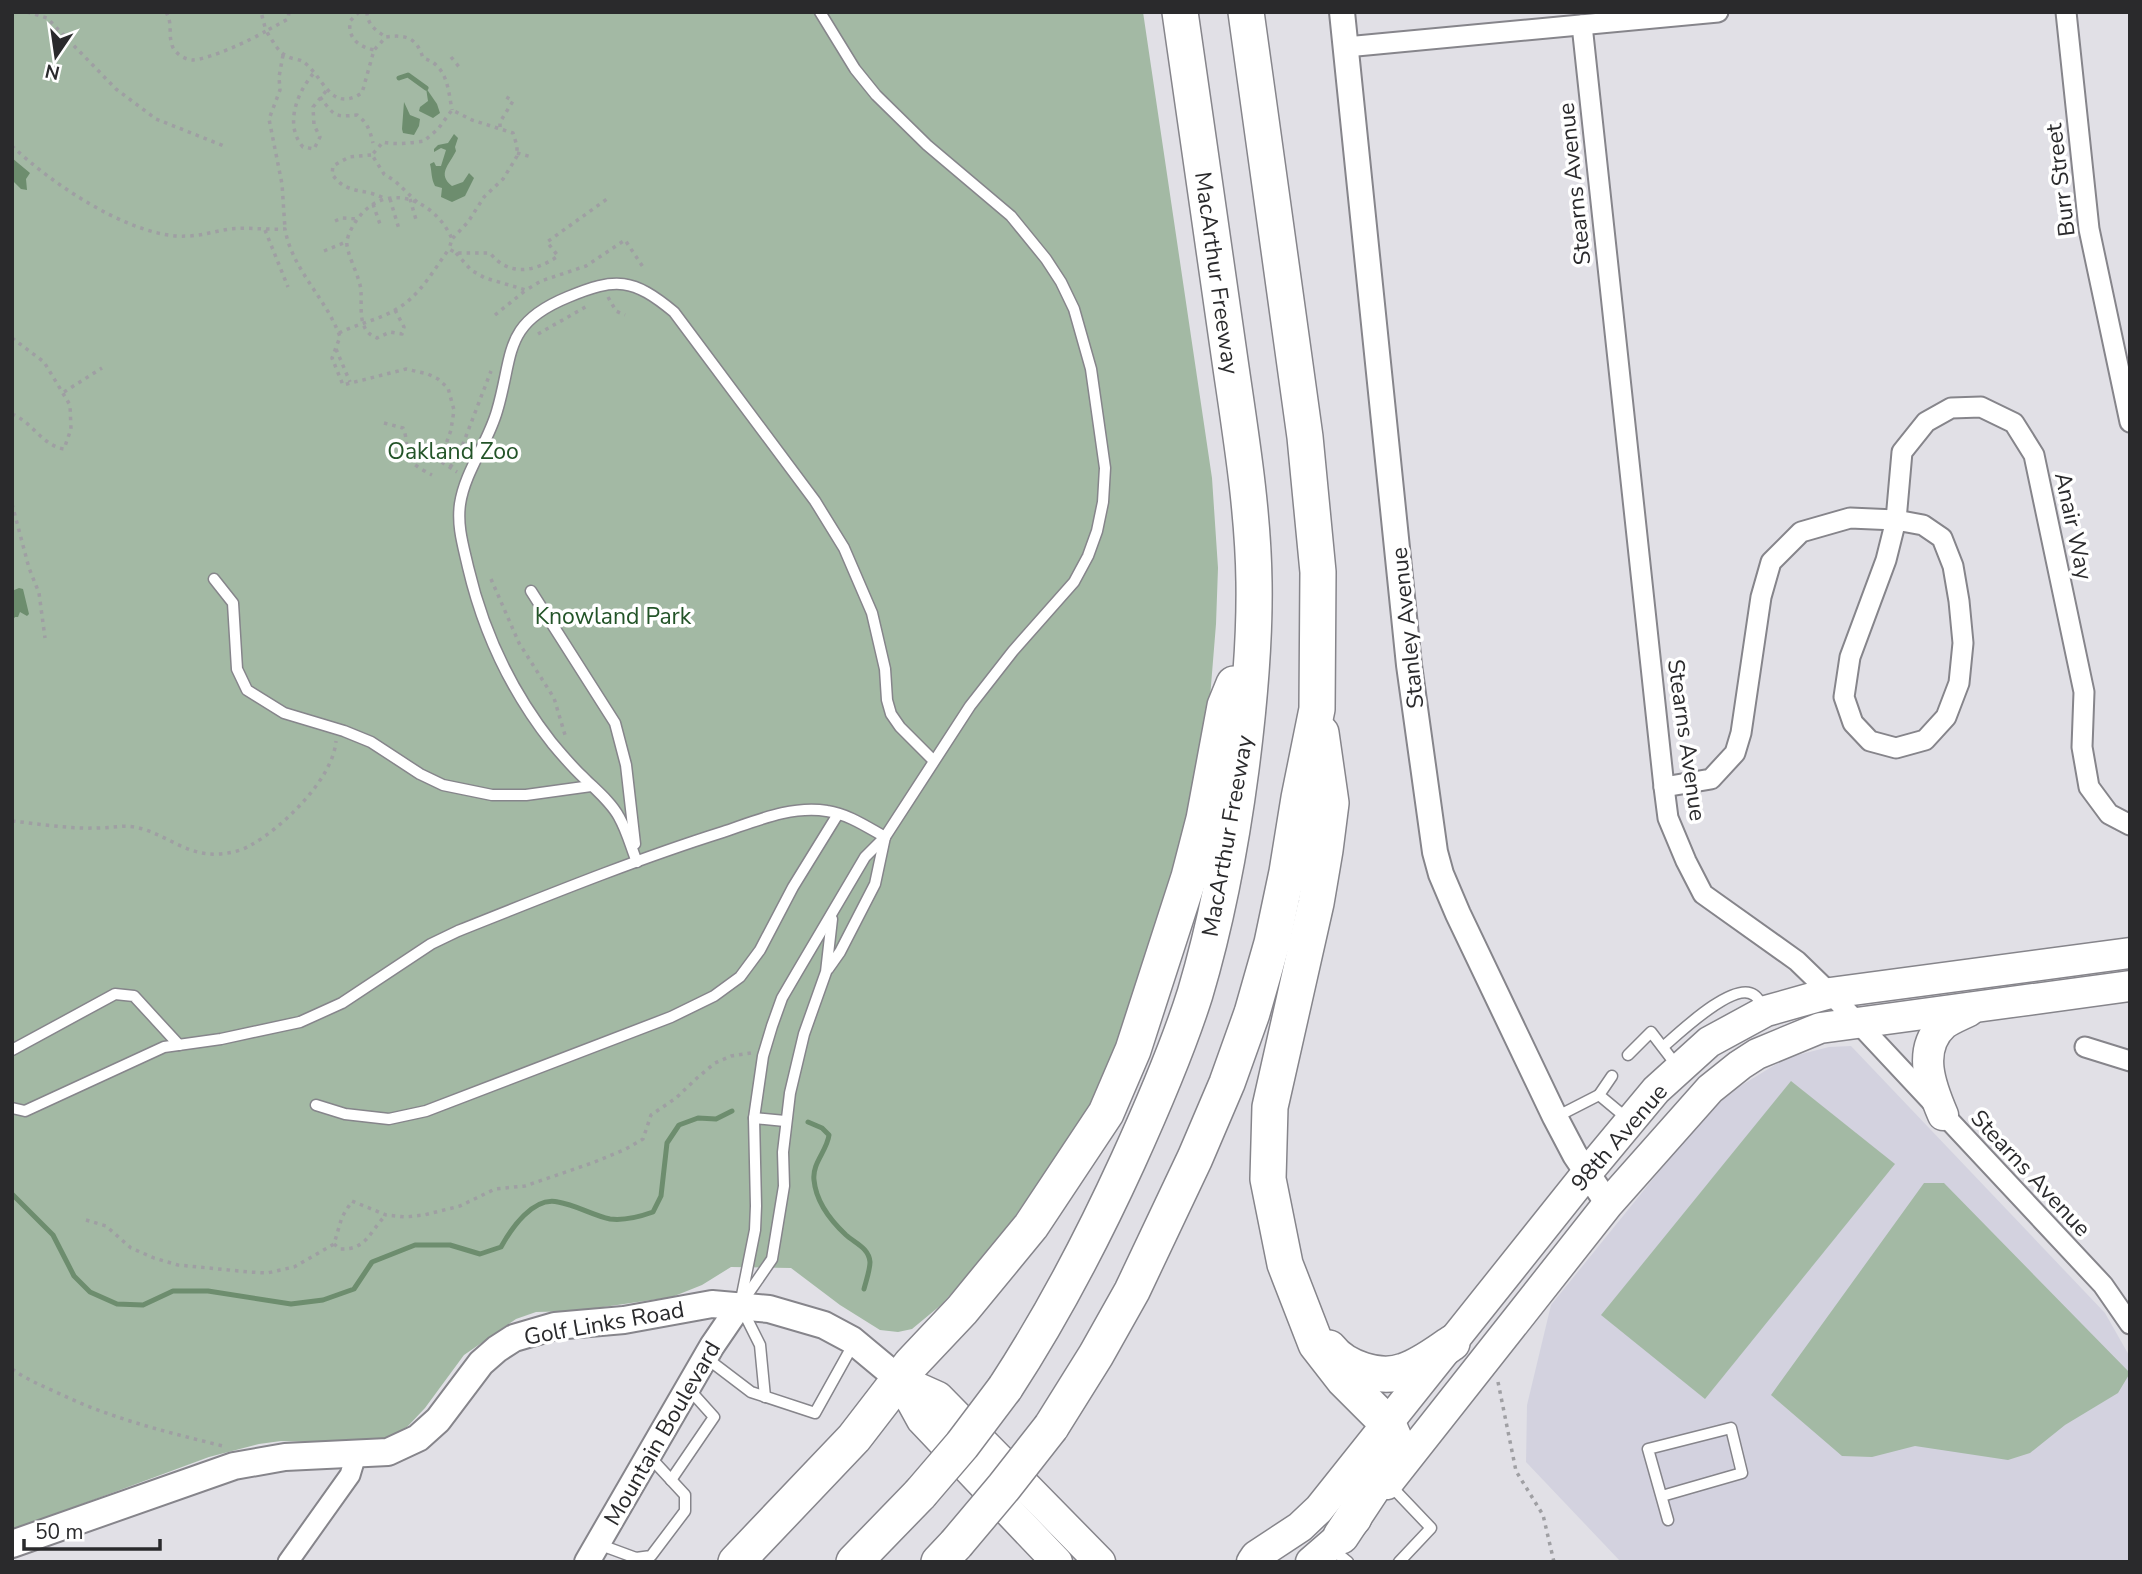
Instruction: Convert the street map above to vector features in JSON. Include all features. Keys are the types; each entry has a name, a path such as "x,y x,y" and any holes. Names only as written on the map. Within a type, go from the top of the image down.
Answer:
{"highway":[{"name":"MacArthur Freeway","path":"855,1562 962,1445 1045,1326 1109,1202 1172,1059 1194,996 1227,861 1245,734 1254,581 1244,462 1180,12"},
{"path":"1246,12 1305,437 1317,559 1317,709 1331,803 1316,903 1270,1107 1268,1179 1285,1264 1316,1344 1344,1380 1388,1424 1394,1438 1395,1451 1332,1552"},
{"path":"1256,12 1260,108"},
{"path":"736,1562 854,1438 922,1352 962,1310 1031,1226 1106,1113 1133,1050 1189,877 1206,807 1225,706 1253,632"},
{"path":"947,1553 1051,1427 1132,1291 1195,1158 1227,1083 1252,1013 1272,943 1317,709"},
{"path":"1308,1320 1333,1354 1362,1370 1378,1373 1401,1373 1414,1368 1452,1343"}],"main road":[{"name":"98th Avenue","path":"1253,1560 1300,1527 1319,1509 1656,1090 1671,1058 1701,1031 1830,993 2130,953"},
{"name":"98th Avenue","path":"1332,1552 1608,1204 1710,1088 1740,1065 1758,1054 1820,1028 2127,990"},
{"path":"1943,1115 1928,1080 1931,1047 1944,1025 1974,1008"},
{"name":"Golf Links Road","path":"12,1544 234,1466 285,1457 388,1452 418,1438 438,1420 481,1363 514,1338 555,1326 624,1320 712,1304 740,1305 797,1315 824,1325 854,1343 900,1380 938,1397 1100,1562"},
{"name":"Golf Links Road","path":"900,1380 922,1420 1057,1562"}],"street":[{"name":"Stanley Avenue","path":"1342,12 1409,665 1434,852 1449,894 1555,1117 1608,1204"},
{"path":"1346,47 1717,12"},
{"name":"Burr Street","path":"2066,12 2090,229 2130,422"},
{"name":"Stearns Avenue","path":"1582,25 1664,787 1668,818 1686,861 1703,894 1797,961 1858,1022 2103,1285 2130,1324"},
{"name":"Anair Way","path":"1664,787 1711,779 1735,753 1741,733 1760,597 1771,562 1801,531 1850,518 1896,520 1923,525 1942,538 1953,566 1963,643 1959,683 1946,717 1926,740 1896,748 1870,741 1853,723 1844,698 1850,657 1886,560 1896,520 1902,452 1926,422 1951,408 1981,407 2014,423 2034,455 2084,692 2082,747 2090,787 2109,814 2130,825"},
{"path":"2085,1046 2130,1061"},
{"name":"Mountain Boulevard","path":"593,1553 705,1357 740,1305"},
{"path":"288,1562 350,1475 356,1455"}],"lane":[{"path":"765,1396 760,1345 740,1305 756,1206 754,1118 763,1056 782,998 865,857 885,837 933,761 993,675 1074,582 1097,531 1103,502 1105,468 1097,402 1086,350 1073,309 1046,259 1011,216 927,145 876,95 855,69 820,12"},
{"path":"637,862 619,816 567,761 534,718 507,672 477,604 459,529 461,500 496,416 508,357 517,335 538,313 587,289 607,284 636,286 674,312 815,501 844,548 872,613 885,669 891,714 933,761"},
{"path":"214,579 233,603 237,669 247,690 284,713 371,742 420,774 443,785 492,795 526,795 592,786"},
{"path":"531,591 615,723 626,765 637,862"},
{"path":"12,1108 25,1111 164,1047 221,1039 300,1021 342,1003 431,944 458,931 637,862 775,815 801,810 827,810 885,837"},
{"path":"316,1105 345,1114 389,1119 426,1111 671,1017 714,996 740,977 760,950 810,857 838,814"},
{"path":"826,972 840,952 875,884 885,837"},
{"path":"740,1305 772,1259 784,1186 785,1121 802,1045 826,972 833,912"},
{"path":"12,1050 115,994 134,996 179,1045"},
{"path":"1628,1055 1651,1032 1671,1058"},
{"path":"1555,1117 1599,1095 1612,1076"},
{"path":"1599,1095 1630,1121"},
{"path":"754,1118 785,1121"},
{"path":"705,1357 751,1392 815,1413 854,1343"},
{"path":"671,1480 714,1417 688,1387"},
{"path":"1662,1496 1742,1473 1731,1428 1648,1449 1668,1520"},
{"path":"593,1553 636,1558 651,1556 685,1511 685,1495 648,1456"},
{"path":"1388,1483 1431,1528 1399,1562"}],"path":[{"path":"27,12 47,18 116,89 156,119 224,146"},
{"path":"166,12 171,20"},
{"path":"174,12 171,20 172,45 179,55 192,60 248,43 288,19 289,12"},
{"path":"261,12 266,31 284,55 303,61 327,90 335,97 345,100 353,99 362,93 374,50 386,37"},
{"path":"359,12 350,21 351,36 354,42 374,50"},
{"path":"368,12 371,25 386,37 412,38 423,58 438,65 448,86 452,110 438,129 424,141 403,141 393,145 383,142 372,155 349,157 334,166 332,174 348,189 372,192 388,199 400,229"},
{"path":"284,55 279,77 280,90 269,119 282,184 285,229 292,251 331,314 339,333 332,358 343,385 405,369 438,379 447,387 454,410 451,430 440,461 468,478"},
{"path":"451,57 460,68"},
{"path":"313,74 297,96 295,113 295,133 298,141 308,149 314,149 320,137 312,117 313,107 327,90"},
{"path":"500,127 500,122 513,101 503,95"},
{"path":"320,97 341,118 357,115 363,119 368,125 373,143"},
{"path":"339,333 395,310 416,293 484,197 503,179 517,153 513,133 472,120 452,110"},
{"path":"12,146 81,198 146,229 174,236 203,236 231,229 285,229"},
{"path":"517,153 532,157"},
{"path":"372,155 384,174 417,202"},
{"path":"324,251 346,242 357,219 373,204 388,199 410,198 417,202 441,218 452,239"},
{"path":"410,198 417,223"},
{"path":"456,253 484,252 492,254 494,260 504,267 537,267 558,256 547,242 607,199"},
{"path":"373,204 381,228"},
{"path":"335,221 342,218 357,219"},
{"path":"265,230 288,287"},
{"path":"495,314 526,290 586,266 625,240 643,267"},
{"path":"346,242 361,286 362,322 372,337 377,338 390,332 402,334 404,327 395,310"},
{"path":"449,249 471,270 485,278 526,290"},
{"path":"607,296 616,311 625,315"},
{"path":"450,467 459,452 491,370 536,335 595,302"},
{"path":"12,338 44,362 48,372 64,392 70,405 71,429 64,449 54,448 39,432 12,414"},
{"path":"64,392 102,368"},
{"path":"384,423 403,428 408,436 408,453 412,462 432,475"},
{"path":"12,503 29,568 39,593 45,638"},
{"path":"491,579 519,643 554,698 564,729 567,761"},
{"path":"12,821 86,828 135,827 194,851 210,854 248,847 290,814 326,773 336,746 337,729"},
{"path":"86,1220 106,1226 131,1248 178,1265 267,1273 294,1267 334,1244 342,1217 352,1201 386,1215 405,1217 460,1206 495,1189 525,1186 626,1149 643,1139 651,1115 676,1098 715,1063 746,1052 763,1056"},
{"path":"334,1244 340,1249 353,1249 367,1240 375,1226 386,1215"},
{"path":"12,1369 78,1403 149,1428 227,1447"},
{"path":"1497,1377 1516,1471 1543,1515 1554,1562"}],"shaded area":[{"path":"426,88 440,113 433,118 419,111 428,101"},
{"path":"404,102 410,115 420,119 414,135 403,133"},
{"path":"454,134 458,138 456,151 446,169 445,177 452,186 463,182 469,173 474,178 465,196 452,202 441,197 442,188 435,186 430,164 434,162 436,166 441,166 446,150 441,148 434,152 434,149 438,145 448,143"},
{"path":"12,158 30,173 26,179 27,190 21,189 12,180"},
{"path":"23,589 29,614 27,616 20,612 12,621 12,591"},
{"path":"1851,1046 2105,1313 2130,1357 2130,1562 1621,1562 1526,1462 1527,1405 1551,1305 1716,1101 1786,1058 1829,1047"}],"green space":[{"name":"Knowland Park","path":"12,12 1143,12 1212,478 1218,568 1209,710 1192,808 1157,942 1102,1086 994,1246 941,1305 912,1329 898,1332 880,1330 840,1305 791,1268 731,1267 702,1285 672,1297 576,1311 536,1312 516,1319 464,1355 425,1408 408,1426 393,1436 369,1444 281,1441 259,1444 209,1457 12,1530"},
{"path":"1791,1081 1895,1164 1705,1399 1601,1315"},
{"path":"1924,1183 1944,1183 2130,1373 2118,1393 2065,1425 2030,1453 2008,1460 1915,1446 1872,1457 1842,1456 1771,1395"}],"waterway":[{"path":"399,78 408,75 426,88"},
{"path":"12,1194 53,1235 74,1276 90,1292 117,1304 143,1305 173,1291 208,1291 291,1304 323,1300 354,1289 372,1262 415,1245 450,1245 480,1254 501,1247 524,1216 549,1201 565,1203 610,1219 632,1218 653,1212 661,1196 667,1143 679,1125 698,1118 716,1119 732,1111"},
{"path":"808,1122 822,1128 829,1135 815,1168 815,1188 829,1217 861,1246 869,1257 870,1265 864,1289"}],"park label":[{"name":"Oakland Zoo","path":"453,451"}]}
